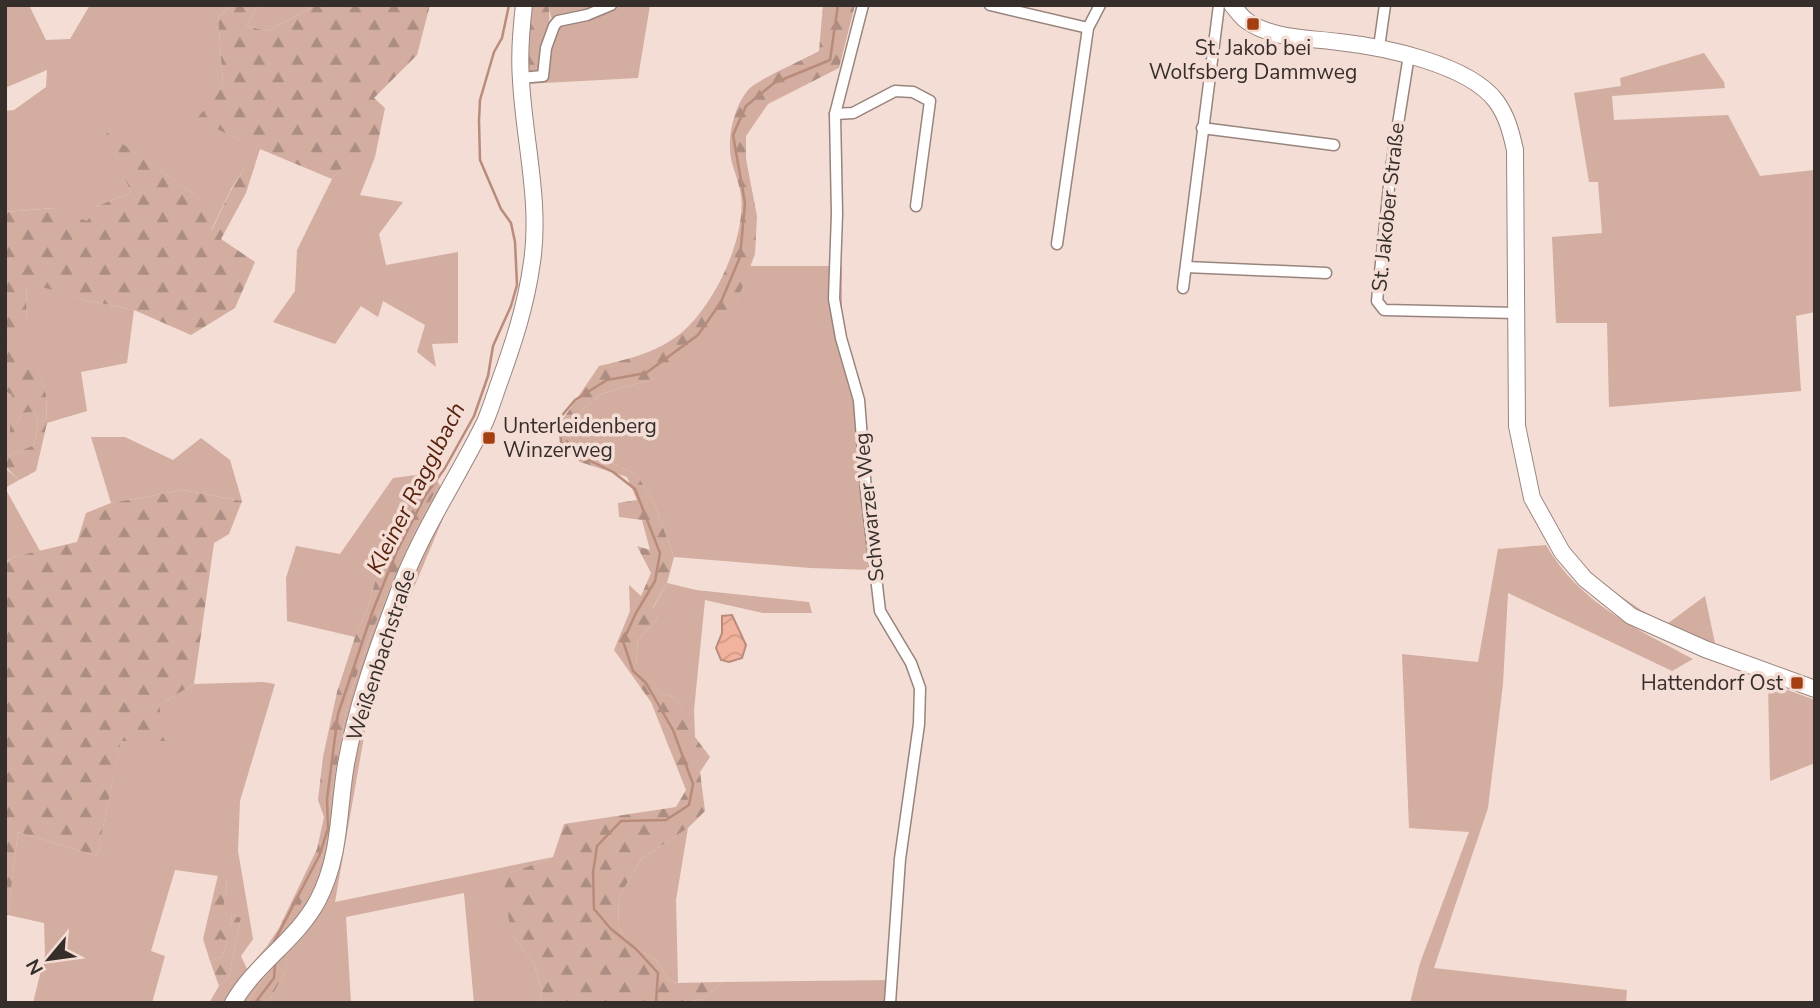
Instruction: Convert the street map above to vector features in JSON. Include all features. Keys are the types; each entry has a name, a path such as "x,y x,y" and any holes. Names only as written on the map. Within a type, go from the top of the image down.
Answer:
{"main road":[{"name":"Weißenbachstraße","path":"233,1003 251,979 294,936 318,899 329,874 337,845 346,763 396,597 423,536 487,418 523,314 533,260 534,229 533,195 520,78 524,5"},
{"path":"1232,5 1246,20 1291,37 1379,47 1444,66 1480,87 1495,100 1510,125 1515,150 1517,426 1532,498 1562,552 1585,579 1631,616 1699,646 1815,689"}],"street":[{"path":"520,78 542,76 546,48 558,21 587,15 611,5"},
{"name":"Schwarzer Weg","path":"863,5 835,114 838,214 834,299 841,338 859,400 864,479 880,611 911,663 920,688 919,724 901,859 890,1003"},
{"path":"989,5 1088,27"},
{"path":"1056,244 1088,27 1100,5"},
{"path":"1183,288 1219,5"},
{"path":"1379,47 1385,5"},
{"name":"St. Jakober Straße","path":"1409,55 1392,157 1377,301 1384,310 1516,313"},
{"path":"835,114 853,113 895,91 913,92 930,101 916,206"},
{"path":"1202,128 1334,145"},
{"path":"1186,267 1326,273"}],"green space":[{"path":"5,5 29,5 46,40 70,39 90,5 231,5 218,18 223,85 198,119 245,143 245,167 211,231 198,197 107,133 131,193 97,206 87,222 54,208 5,212 5,111 14,110 46,87 47,70 5,88"},
{"path":"231,5 258,5 246,26 268,31 316,5 430,5 417,55 374,98 385,108 375,157 357,152 332,179 260,149 246,193 221,239 255,262 235,308 191,335 134,310 85,300 26,282 27,326 5,332 5,212 55,208 87,221 97,206 131,193 106,132 198,197 212,230 245,167 245,143 197,119 223,85 218,18"},
{"path":"258,5 316,5 268,31 246,26"},
{"path":"527,5 548,5 549,20 541,66 525,73"},
{"path":"548,5 650,5 638,78 525,84 525,73 552,20"},
{"path":"823,5 855,5 839,68 768,104 746,136 746,159 757,216 755,254 738,299 691,355 653,379 601,394 575,416 567,432 575,446 637,475 653,500 674,557 667,583 653,607 658,618 638,640 636,664 661,693 678,699 684,714 694,710 695,737 710,757 700,772 705,811 688,828 641,859 619,897 618,926 629,943 656,960 670,981 722,982 703,999 680,1003 539,1003 542,991 534,964 511,933 504,888 511,873 553,857 564,824 676,807 686,790 651,702 614,650 630,611 629,585 641,596 651,573 637,546 650,550 642,520 619,517 618,503 637,500 627,477 580,462 562,445 561,422 599,366 647,353 673,339 687,328 712,295 732,254 741,213 741,195 730,149 732,125 737,109 744,95 754,85 819,51"},
{"path":"1704,53 1724,82 1725,88 1612,96 1614,120 1728,115 1760,176 1815,170 1815,312 1796,316 1801,391 1609,407 1607,323 1556,323 1552,237 1602,233 1598,182 1589,182 1574,93 1621,86 1620,78"},
{"path":"357,151 375,157 360,195 403,202 379,234 386,265 458,252 458,343 432,344 436,367 417,352 425,325 383,301 378,317 361,306 335,344 273,322 295,291 297,250 332,179"},
{"path":"750,266 842,266 842,318 870,441 858,447 871,570 674,557 653,500 637,475 575,446 566,432 575,416 601,394 653,379 738,299"},
{"path":"26,281 85,300 134,310 127,363 81,372 87,411 47,423 46,394 32,355 5,351 5,332 27,325"},
{"path":"5,351 32,354 46,394 47,423 36,471 19,480 5,466 10,455 34,445 38,425 35,412 22,413 17,423 22,432 14,447 9,446 12,395 5,391"},
{"path":"5,391 12,395 17,423 22,413 35,412 38,425 34,445 10,455 5,466"},
{"path":"91,437 125,437 173,460 201,438 230,460 242,501 183,490 111,503"},
{"path":"5,468 19,480 5,488"},
{"path":"432,473 381,560 368,607 355,637 287,621 286,578 296,546 340,554 393,478"},
{"path":"432,473 439,484 413,535 370,636 348,701 329,809 326,845 317,872 288,929 286,971 268,1003 247,1003 272,967 267,946 279,928 317,849 324,817 318,800 323,757 337,692 368,607 381,560"},
{"path":"439,484 448,499 447,509 369,708 335,902 553,857 511,873 511,933 534,964 542,991 539,1003 474,1003 464,893 346,917 351,1003 268,1003 286,971 287,929 317,872 326,845 329,809 348,701 370,636 413,535"},
{"path":"5,488 40,551 13,557 5,562"},
{"path":"183,490 242,501 229,534 214,543 194,684 159,705 166,741 121,741 97,856 18,832 8,915 5,913 5,563 13,557 77,542 86,513 111,503"},
{"path":"1565,544 1599,581 1667,624 1705,596 1716,648 1627,608 1599,587"},
{"path":"1546,545 1559,565 1592,599 1631,625 1693,659 1672,671 1508,593 1503,684 1488,808 1434,968 1627,990 1626,1003 1410,1003 1420,963 1469,832 1409,828 1402,654 1478,662 1498,549"},
{"path":"667,583 696,590 809,602 812,613 763,613 705,600 694,710 684,715 678,699 661,693 636,665 638,640 658,618 653,608"},
{"path":"1768,683 1815,700 1815,763 1770,781"},
{"path":"194,684 275,684 240,801 238,851 253,939 241,956 247,969 267,946 272,967 247,1003 209,1003 219,986 229,977 241,918 232,914 230,927 218,927 227,888 226,877 175,870 151,951 165,956 152,1003 33,1003 45,954 44,923 8,915 5,917 5,913 8,914 18,832 97,856 121,740 159,705"},
{"path":"688,828 676,900 678,983 670,981 656,960 629,943 618,926 619,897 641,859"},
{"path":"218,875 226,877 227,888 219,927 230,927 232,914 241,918 229,977 219,986 210,961 222,957 227,943 220,938 213,946 203,939"},
{"path":"220,937 227,943 222,957 210,961 203,939 213,945"},
{"path":"896,980 894,1003 680,1003 703,999 722,982"}],"water":[{"path":"732,615 746,645 742,658 729,662 721,660 716,648 722,633 722,616"}],"waterway":[{"name":"Kleiner Ragglbach","path":"274,942 319,856 328,829 327,799 338,714 372,613 396,553 425,496 445,468 474,416 488,376 493,346 511,306 517,285 515,242 511,223 501,209 480,160 480,100 494,52 502,38 509,5"},
{"path":"656,1003 658,973 636,949 611,929 594,909 593,873 597,846 621,821 666,820 689,805 693,784 673,730 646,683 633,671 623,641 655,581 660,553 635,489 613,472 576,454 561,442 559,419 575,400 607,380 646,373 698,335 721,302 740,257 745,203 733,135 746,106 774,83 830,60 838,5"},
{"name":"Kleiner Ragglbach","path":"255,1003 274,978 275,963"}],"place":[{"name":"St. Jakob bei Wolfsberg Dammweg","path":"1253,24"},
{"name":"Unterleidenberg Winzerweg","path":"489,438"},
{"name":"Hattendorf Ost","path":"1797,683"}]}
